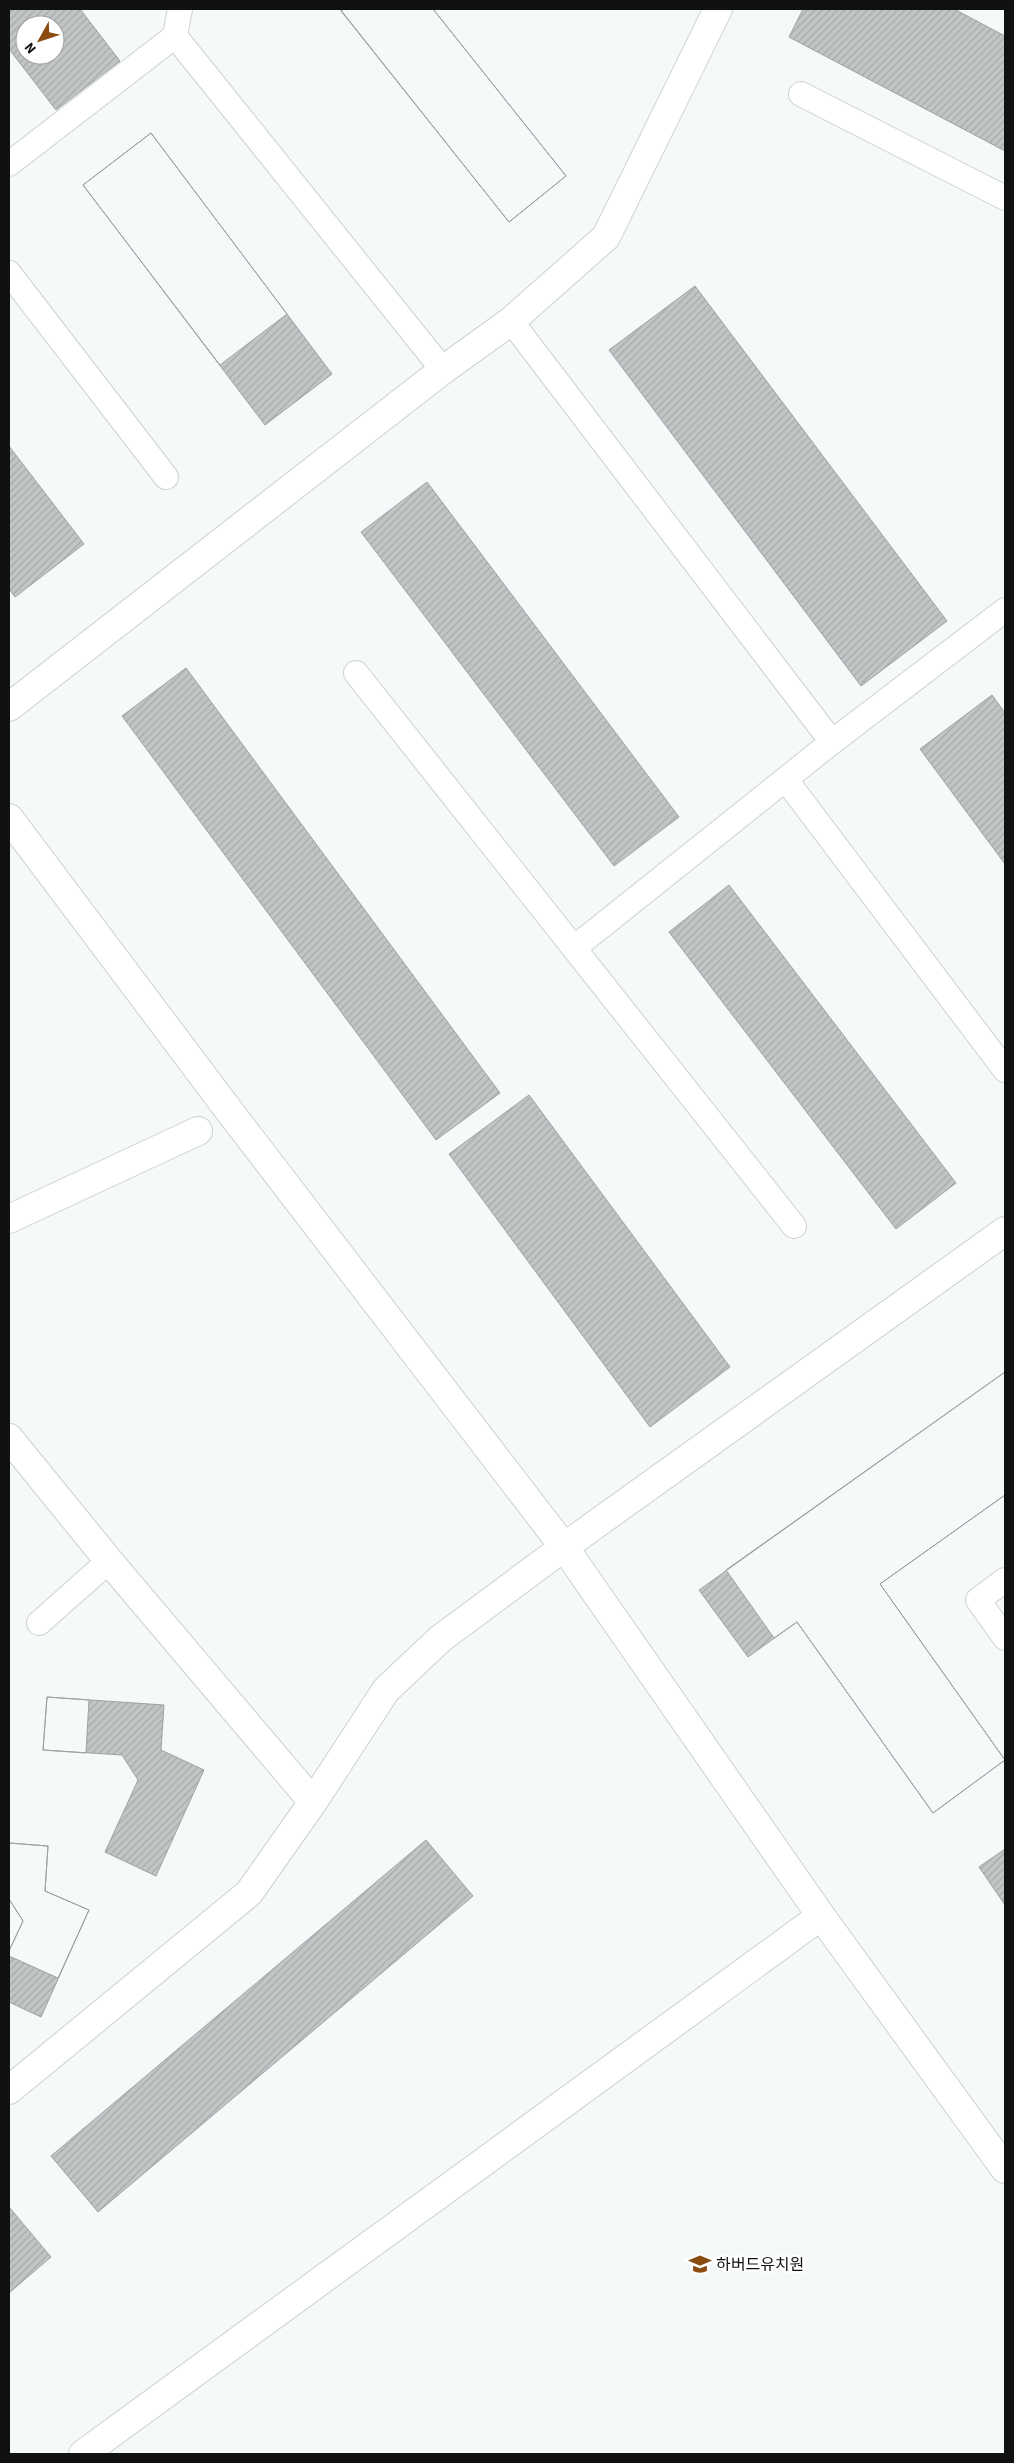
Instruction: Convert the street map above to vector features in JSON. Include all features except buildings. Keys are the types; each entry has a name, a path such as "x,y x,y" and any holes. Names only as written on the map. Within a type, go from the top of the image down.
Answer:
{"street":[{"path":"9,707 443,370 510,321 606,236 718,9"},
{"path":"9,818 230,1112 564,1547 821,1916 1005,2169"},
{"path":"9,1219 198,1132"},
{"path":"9,2090 249,1893 313,1802 386,1690 440,1639 564,1547 1005,1230"},
{"path":"9,1438 109,1561 313,1802"},
{"path":"83,2454 821,1916"}],"lane":[{"path":"9,164 175,36 180,9"},
{"path":"175,36 443,370"},
{"path":"801,94 1005,198"},
{"path":"9,273 166,477"},
{"path":"510,321 832,742"},
{"path":"574,948 832,742 1005,610"},
{"path":"356,674 794,1226"},
{"path":"786,780 1005,1070"},
{"path":"40,1623 109,1561"},
{"path":"1005,1580 978,1600 1005,1638"}],"place":[{"name":"하버드유치원","path":"700,2264"}]}
